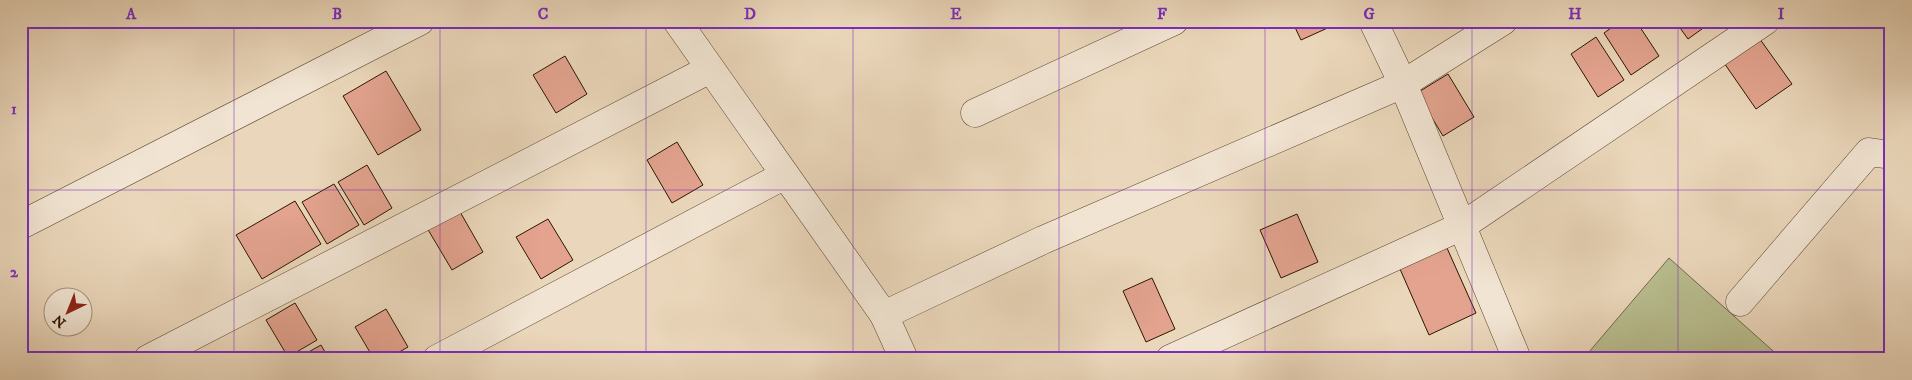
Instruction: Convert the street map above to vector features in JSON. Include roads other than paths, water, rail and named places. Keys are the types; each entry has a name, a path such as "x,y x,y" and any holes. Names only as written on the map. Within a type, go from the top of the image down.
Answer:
{"street":[{"path":"21,225 420,21"},
{"path":"677,21 884,315 904,359"},
{"path":"975,114 1174,21"},
{"path":"1373,21 1403,84 1517,359"},
{"path":"884,315 1043,240 1403,84 1502,21"},
{"path":"1170,359 1462,226 1765,21"},
{"path":"148,359 710,69"},
{"path":"1740,302 1869,152 1891,155"},
{"path":"437,359 785,175"}]}
